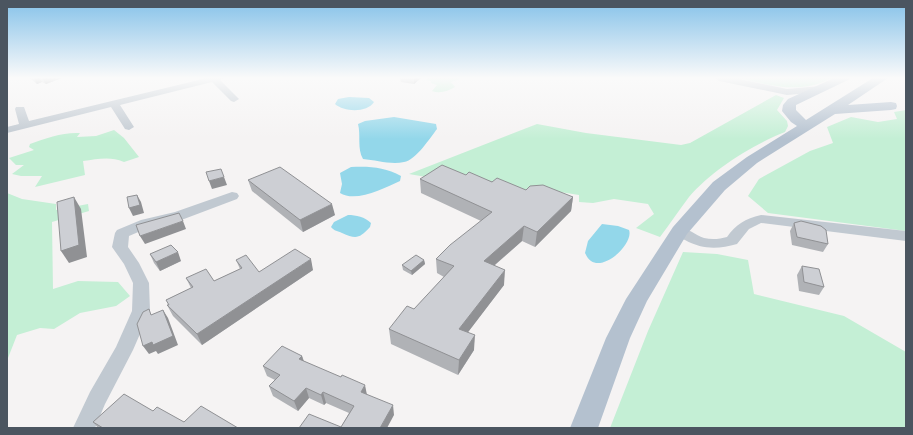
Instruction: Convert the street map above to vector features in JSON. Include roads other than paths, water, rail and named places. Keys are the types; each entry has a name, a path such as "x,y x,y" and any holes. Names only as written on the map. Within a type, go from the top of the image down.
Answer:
{"main road":[{"path":"789,98 789,111 796,119 807,126"},
{"path":"584,428 621,332 637,299 680,231 719,186 752,160 850,98"},
{"path":"856,98 875,104 894,105"},
{"path":"881,98 894,105"},
{"path":"831,111 894,105"}],"street":[{"path":"7,130 137,98"},
{"path":"114,104 129,127"},
{"path":"20,109 25,126"},
{"path":"84,428 97,400 124,350 141,311 141,283 131,263 120,247 122,233 146,223 179,216 232,196"},
{"path":"680,231 697,242 716,245 732,241 740,229 748,222 761,219 906,236"}],"water":[{"path":"369,98 374,102 371,106 361,110 349,110 335,104 338,99"},
{"path":"394,117 436,124 437,129 422,148 409,160 394,163 363,159 360,151 358,124 365,121"},
{"path":"351,167 371,167 383,169 401,176 400,181 378,191 362,195 347,196 340,193 342,184 340,173"},
{"path":"348,215 366,219 371,223 370,227 360,236 354,237 336,231 331,227 334,222"},
{"path":"602,224 618,226 629,230 629,235 627,242 617,254 604,262 597,263 591,261 585,253 588,241"}]}
